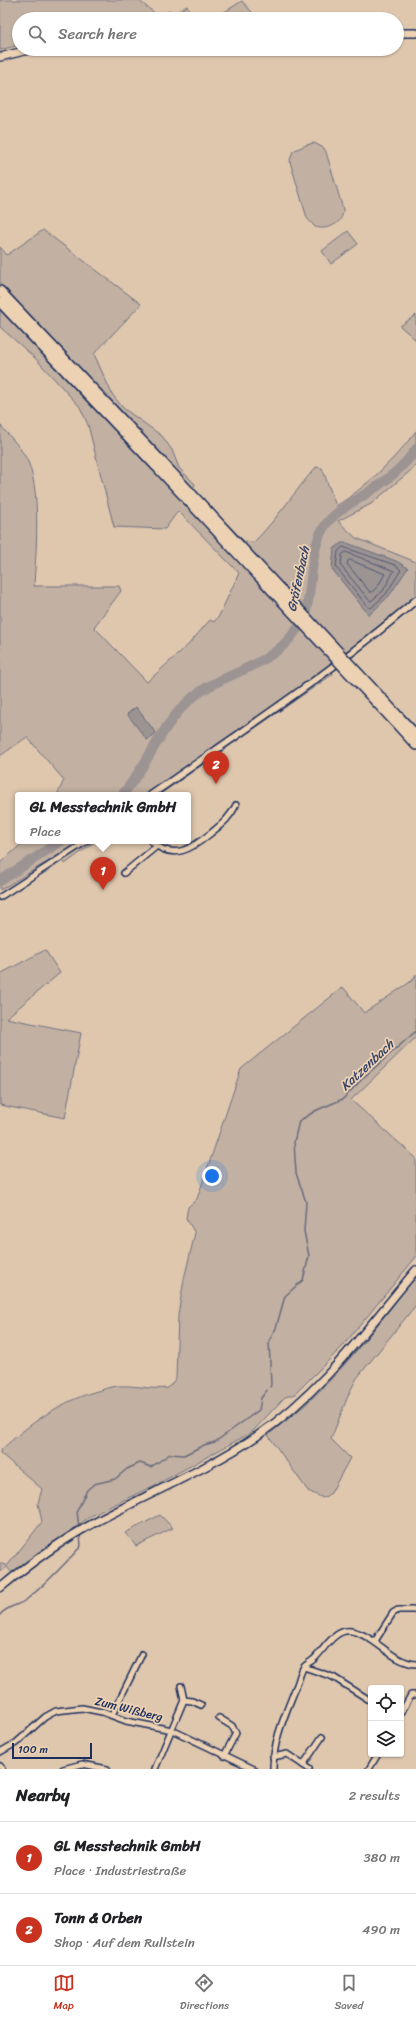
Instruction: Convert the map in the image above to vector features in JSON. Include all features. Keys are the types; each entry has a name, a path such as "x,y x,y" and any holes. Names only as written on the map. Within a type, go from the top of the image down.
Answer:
{"highway":[{"path":"0,291 158,464 396,718 416,735"},
{"path":"0,302 158,464"},
{"path":"396,718 416,745"}],"main road":[{"path":"404,33 416,33"},
{"path":"0,57 12,54"},
{"path":"0,1588 37,1559 70,1537 90,1525 198,1471 241,1446 274,1423 307,1395 337,1365 416,1270"}],"street":[{"path":"155,792 325,673 378,633 416,600"},
{"path":"155,844 178,852 194,847 230,818 236,805"},
{"path":"0,897 82,844"},
{"path":"124,873 157,846"},
{"path":"374,1641 393,1614 398,1610 416,1610"},
{"path":"273,1769 273,1757 280,1728 304,1667 341,1632 349,1631 360,1633 405,1661 416,1664"},
{"path":"112,1715 142,1654"},
{"path":"304,1667 333,1677 368,1699"},
{"path":"181,1686 184,1700 192,1701 201,1705"},
{"path":"404,1708 411,1695 416,1695"},
{"name":"Zum Wißberg","path":"172,1730 184,1700"},
{"name":"Zum Wißberg","path":"0,1752 16,1743 45,1717 56,1711 82,1708 112,1715 126,1721 172,1730 254,1769"},
{"path":"219,1718 232,1726 236,1732 224,1756"},
{"path":"155,1769 172,1730"},
{"path":"303,1765 322,1737"},
{"path":"273,1757 287,1754 309,1769"},
{"path":"369,1769 376,1757"},
{"path":"63,1769 82,1764 89,1767 107,1769"}],"shaded area":[{"path":"0,0 138,0 153,12 12,12 12,47 0,50"},
{"path":"242,1 252,12 224,12"},
{"path":"187,6 191,12 176,12"},
{"path":"314,143 324,148 326,152 343,209 343,214 338,222 325,228 315,227 307,218 290,160 293,151"},
{"path":"43,230 141,304 94,354 112,394 123,408 162,436 172,450 179,468 195,484 193,489 244,541 254,542 316,467 322,468 336,506 358,491 379,472 399,452 416,431 416,466 371,504 338,521 356,538 416,562 416,595 394,615 329,664 333,674 163,792 58,792 64,780 27,737 0,756 0,425 23,453 29,464 33,478 37,524 34,586 119,586 121,591 94,627 147,682 188,645 210,620 214,622 219,616 239,573 178,511 165,529 114,527 88,425 80,407 35,358 0,327 0,247 7,255"},
{"path":"348,231 358,244 331,264 322,251"},
{"path":"416,315 416,340 400,326"},
{"path":"22,844 92,844 65,864 59,855 0,890 0,863"},
{"path":"45,950 60,973 6,1018 81,1033 65,1118 0,1105 0,974"},
{"path":"416,974 416,1037 351,1100 416,1158 416,1257 342,1347 295,1394 285,1397 252,1432 163,1481 91,1516 12,1573 7,1567 0,1572 0,1563 7,1566 42,1522 38,1503 42,1489 0,1453 0,1451 23,1431 47,1414 60,1406 87,1394 114,1386 168,1388 176,1378 178,1315 184,1279 195,1233 186,1218 188,1207 197,1199 241,1069 343,987 364,1013 413,980"},
{"path":"416,1276 416,1305 357,1378 350,1391 331,1439 350,1458 331,1493 323,1498 308,1491 268,1435 304,1406 349,1360"},
{"path":"160,1515 173,1528 136,1546 125,1533"}],"water":[{"path":"341,543 347,543 396,561 408,568 389,596 369,615 332,569 334,549"},
{"path":"136,707 156,733 147,740 127,714"}],"waterway":[{"name":"Gräfenbach","path":"124,792 132,783 163,732 193,697 218,681 259,662 284,645 302,622 305,615 316,547 319,536 324,527 337,513 392,475 416,449"},
{"name":"Gräfenbach","path":"0,881 56,844"},
{"name":"Katzenbach","path":"270,1387 269,1341 276,1328 285,1296 303,1280 309,1256 304,1231 306,1202 296,1173 294,1142 299,1121 317,1110 343,1099 363,1078 416,1031"},
{"name":"Katzenbach","path":"79,1528 77,1511 87,1490 94,1484 115,1479 127,1469 140,1463 151,1467 170,1454 184,1455 204,1445 215,1442 259,1410 261,1398 267,1390"},
{"name":"Katzenbach","path":"0,1615 6,1609 26,1600 55,1574 81,1546 80,1534"}],"place":[{"name":"Tonn & Orben","path":"216,784"},
{"name":"GL Messtechnik GmbH","path":"103,890"}]}
